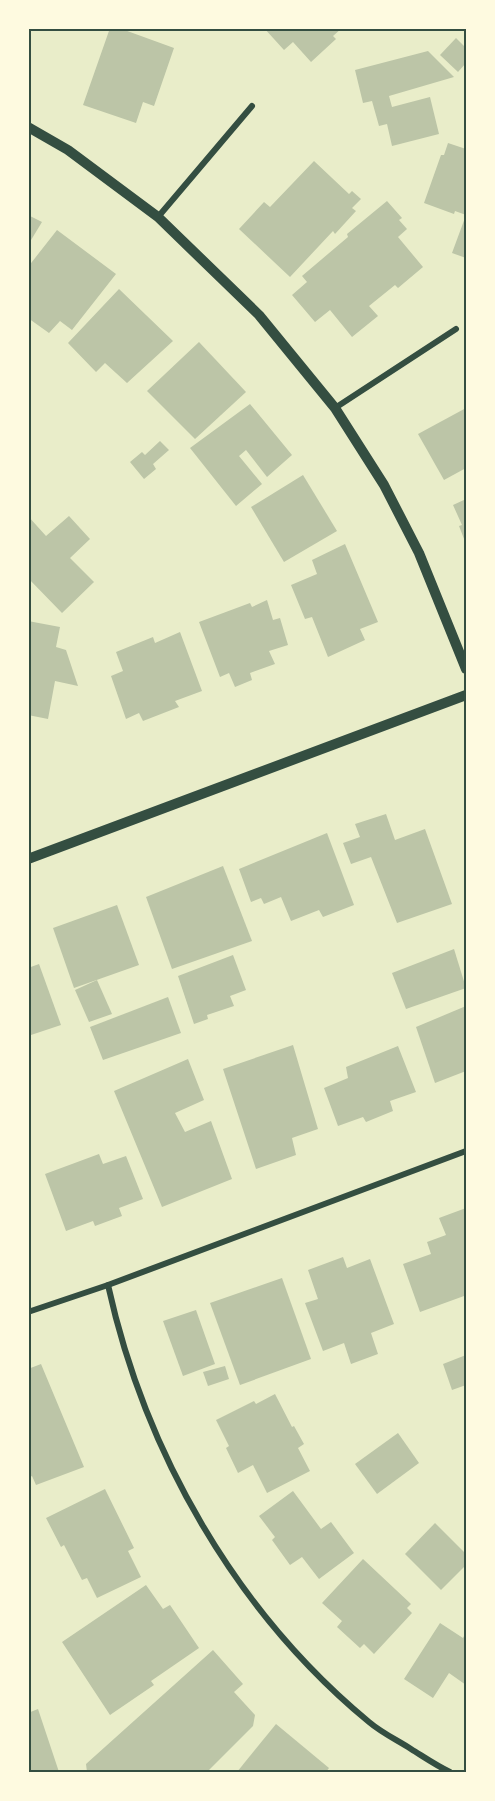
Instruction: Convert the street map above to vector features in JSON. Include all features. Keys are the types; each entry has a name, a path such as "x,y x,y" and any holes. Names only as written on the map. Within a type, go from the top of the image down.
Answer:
{"street":[{"path":"158,217 252,106"},
{"path":"28,128 68,150 158,217 260,315 335,408 384,485 419,553 466,669"},
{"path":"335,408 456,329"},
{"path":"28,859 466,695"},
{"path":"28,1312 108,1285 466,1151"},
{"path":"108,1285 116,1322 147,1415 184,1494 219,1554 273,1626 315,1673 371,1724 450,1773"}],"building":[{"path":"110,28 119,28 174,48 154,106 143,102 136,123 83,105"},
{"path":"264,28 342,28 333,36 336,39 311,62 293,42 284,50"},
{"path":"456,38 466,48 466,63 458,72 440,55"},
{"path":"428,51 454,77 389,96 392,107 430,97 439,134 392,146 387,124 379,126 372,101 363,103 355,70"},
{"path":"448,143 466,149 466,215 455,211 454,214 424,203 441,155 444,155"},
{"path":"314,161 349,194 352,191 361,199 352,208 356,211 335,234 333,231 290,277 239,229 264,202 270,207"},
{"path":"387,201 402,218 399,220 407,229 398,237 423,267 398,288 395,285 369,306 378,316 352,337 330,310 315,322 292,295 307,282 302,276"},
{"path":"28,215 42,222 28,245"},
{"path":"466,215 466,258 452,253"},
{"path":"57,230 116,274 72,330 60,321 49,333 28,318 28,267"},
{"path":"119,289 173,341 127,383 105,363 96,372 68,343"},
{"path":"199,342 246,392 195,439 147,391"},
{"path":"250,404 292,455 267,477 246,450 239,456 262,484 236,506 190,448"},
{"path":"466,408 466,468 444,480 418,434"},
{"path":"160,441 169,450 153,464 156,469 144,479 130,462 142,452 145,455"},
{"path":"303,475 337,531 284,562 251,507"},
{"path":"466,499 466,544 459,526 462,525 453,505"},
{"path":"28,516 46,536 69,516 90,539 70,558 94,582 62,613 28,578"},
{"path":"345,544 378,622 360,629 365,640 328,657 312,617 305,619 291,585 317,574 312,560"},
{"path":"267,600 273,620 280,618 288,645 269,651 275,664 250,673 252,680 235,687 229,673 220,677 199,622 250,603 252,607"},
{"path":"28,621 60,627 56,647 66,650 78,686 55,681 48,719 28,715"},
{"path":"180,632 202,691 175,701 179,707 143,721 139,713 126,719 111,676 123,671 116,652 153,637 155,643"},
{"path":"386,814 395,840 425,829 452,904 397,923 371,857 351,864 343,843 360,837 355,824"},
{"path":"327,833 354,905 323,917 319,910 291,921 281,897 264,904 261,898 251,902 239,869"},
{"path":"223,866 252,941 172,969 146,897"},
{"path":"117,905 139,965 74,988 53,928"},
{"path":"454,949 466,988 406,1009 392,973"},
{"path":"233,955 246,990 230,996 234,1006 207,1015 208,1019 194,1024 178,976"},
{"path":"39,964 61,1025 28,1036 28,968"},
{"path":"97,980 112,1014 89,1022 75,990"},
{"path":"168,997 181,1033 103,1060 90,1027"},
{"path":"466,1006 466,1071 435,1083 416,1027"},
{"path":"293,1045 318,1129 292,1138 296,1155 256,1169 223,1069"},
{"path":"398,1046 416,1092 390,1101 393,1111 366,1122 363,1117 338,1126 324,1088 348,1078 346,1067"},
{"path":"188,1059 204,1100 175,1113 185,1132 211,1121 232,1179 162,1207 114,1091"},
{"path":"99,1154 103,1164 126,1156 143,1199 119,1208 122,1216 95,1226 93,1221 66,1231 45,1174"},
{"path":"466,1208 466,1302 464,1296 420,1312 403,1264 431,1254 427,1242 446,1235 439,1218"},
{"path":"343,1257 347,1268 370,1259 394,1324 371,1333 378,1354 351,1364 344,1343 323,1351 305,1303 318,1299 308,1270"},
{"path":"282,1278 311,1359 240,1385 210,1303"},
{"path":"196,1310 215,1364 183,1376 163,1321"},
{"path":"466,1355 466,1385 452,1390 443,1364"},
{"path":"41,1364 84,1467 36,1485 32,1476 28,1478 28,1369"},
{"path":"225,1366 229,1379 208,1386 203,1372"},
{"path":"275,1394 292,1427 294,1426 304,1444 298,1448 310,1471 267,1493 253,1465 238,1473 226,1448 229,1446 216,1420 254,1401 256,1404"},
{"path":"398,1433 419,1463 377,1494 355,1464"},
{"path":"105,1489 134,1548 128,1551 141,1577 97,1598 87,1578 82,1580 64,1545 61,1547 46,1518"},
{"path":"293,1491 321,1529 331,1522 354,1553 319,1579 302,1557 290,1565 272,1540 275,1537 259,1516"},
{"path":"435,1523 466,1554 466,1565 441,1590 405,1554"},
{"path":"363,1559 411,1604 407,1608 412,1613 374,1654 364,1644 360,1648 337,1627 342,1621 322,1603"},
{"path":"146,1585 163,1609 170,1605 199,1648 151,1681 154,1685 110,1715 62,1642"},
{"path":"440,1623 463,1638 466,1632 466,1685 449,1673 433,1698 404,1679"},
{"path":"213,1650 243,1684 234,1692 255,1715 253,1726 207,1772 87,1772 86,1764"},
{"path":"38,1709 59,1772 28,1772 28,1713"},
{"path":"276,1724 329,1768 326,1772 237,1772"}]}
